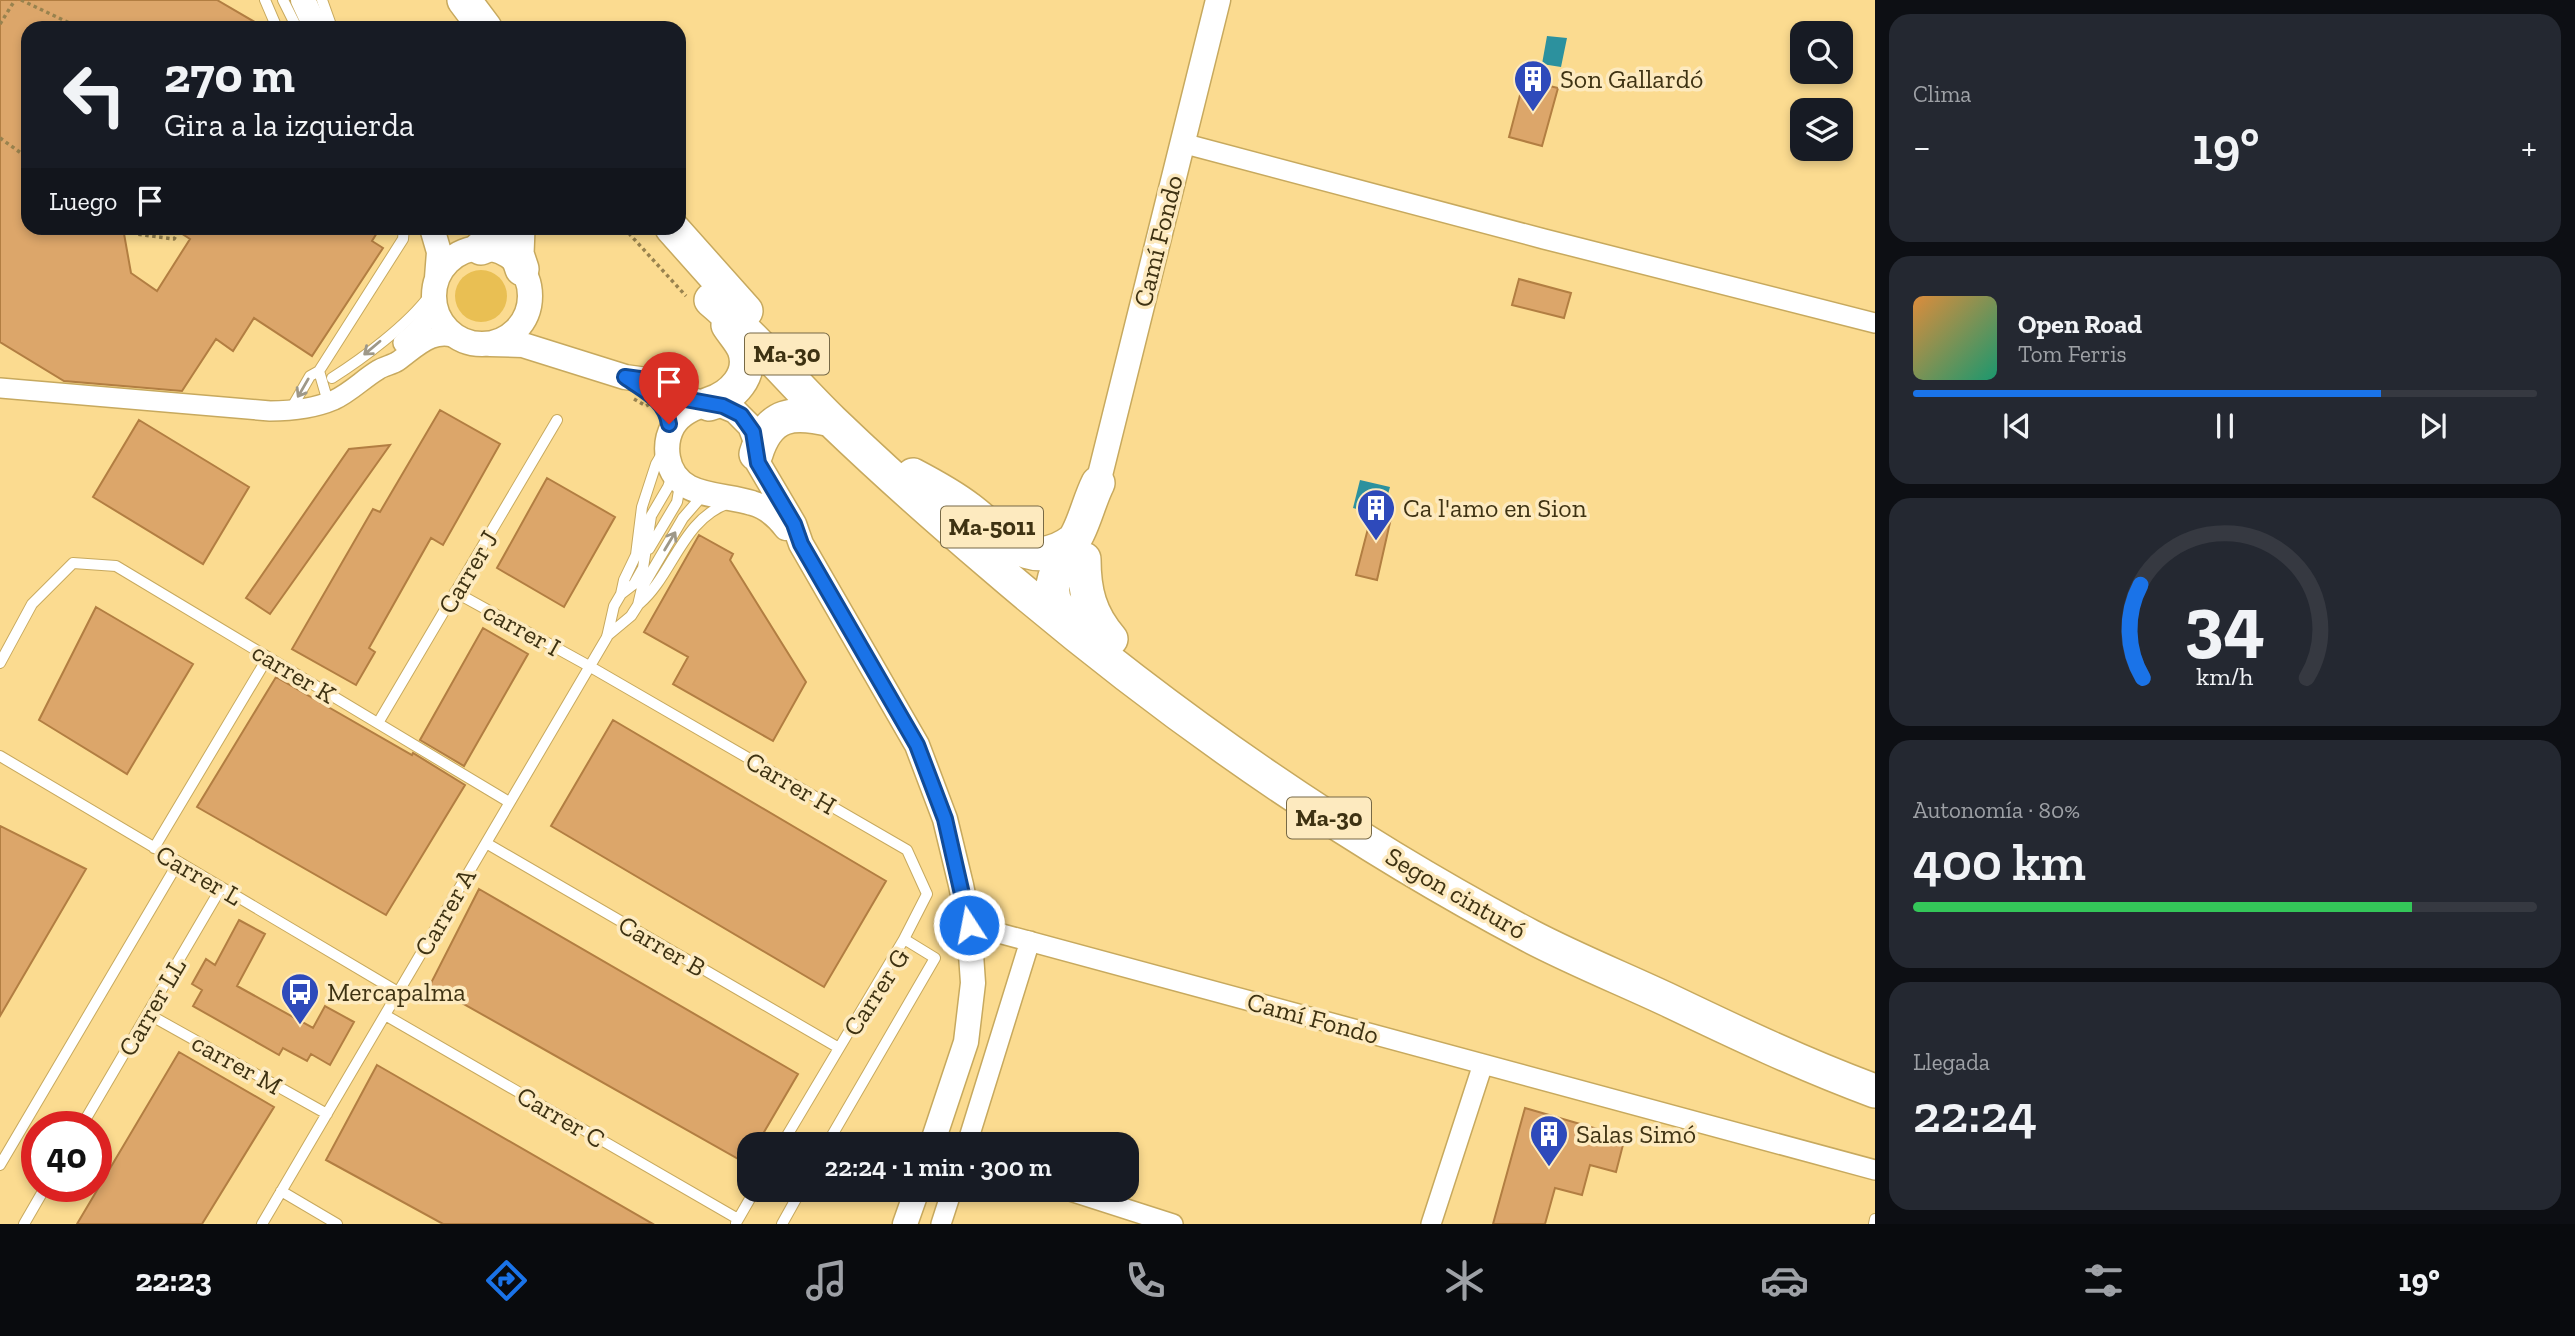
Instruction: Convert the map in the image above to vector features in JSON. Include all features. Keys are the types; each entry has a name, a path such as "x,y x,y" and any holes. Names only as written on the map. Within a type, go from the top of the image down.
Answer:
{"highway":[{"path":"450,0 464,21"},
{"path":"464,0 480,21"},
{"path":"485,0 500,21"},
{"path":"517,235 516,246 526,281"},
{"name":"Ma-30","path":"671,242 702,302 737,322 831,420 1043,583"},
{"name":"Ma-30","path":"671,242 884,450 910,483"},
{"path":"702,302 743,346 746,363 743,377 735,389 722,399 709,404"},
{"path":"756,454 764,435 777,420 803,415 831,420"},
{"path":"1043,583 1069,586 1075,580 1079,550 1097,505 1098,482"},
{"name":"Ma-5011","path":"910,483 961,502 1023,552 1046,554 1064,548 1079,550"},
{"name":"Segon cinturó","path":"910,483 1067,628 1157,699 1301,799 1456,894 1533,937 1738,1033 1875,1091"},
{"path":"1079,550 1090,606 1097,622 1111,639"},
{"path":"1043,583 1060,610 1154,684 1257,759 1301,799"},
{"name":"Segon cinturó","path":"1043,583 1111,639 1311,785 1612,974"}],"street":[{"path":"303,0 313,21"},
{"name":"Camí Fondo","path":"1098,482 1219,0"},
{"path":"1182,143 1875,323"},
{"path":"379,369 388,354 425,324 431,314 439,252 434,235"},
{"path":"455,235 461,243 487,241 504,253 526,281 539,327 573,360"},
{"path":"460,339 442,323 436,288 446,264 458,254 487,241"},
{"path":"490,344 505,338 522,323 529,308 526,281"},
{"path":"0,388 290,411 328,402 347,393 379,369 396,362 430,338 443,335 474,344 523,345 573,360 626,387 657,399 668,418 673,472 692,490 745,501 771,512 801,544"},
{"path":"626,387 654,381 685,399 729,408 746,420 755,439 758,463 766,479 794,524 801,544 917,745 945,819 969,925 973,983 966,1042 936,1132"},
{"path":"668,440 682,415 695,407 709,404"},
{"path":"708,494 723,493 743,481 752,468 756,454"},
{"name":"Camí Fondo","path":"969,925 1875,1170"},
{"path":"971,1132 1030,941"},
{"path":"1431,1224 1483,1064"},
{"path":"905,1224 913,1202"},
{"path":"941,1224 948,1202"},
{"path":"1104,1202 1173,1224"}],"lane":[{"path":"265,0 274,21"},
{"path":"283,0 294,21"},
{"path":"322,0 330,21"},
{"path":"290,411 310,376 319,371 403,235"},
{"path":"332,378 354,364 411,316 436,288"},
{"path":"319,371 328,402"},
{"name":"Carrer J","path":"378,723 557,420"},
{"path":"607,637 614,606 636,555 642,508 656,464 668,440"},
{"path":"621,594 634,584 652,541 679,497 679,482 673,472"},
{"path":"645,560 651,516 671,482 673,472"},
{"path":"638,605 642,588 683,518 699,497 708,494"},
{"path":"607,637 652,593 683,542 705,516 722,505 745,501"},
{"name":"carrer K","path":"0,663 32,604 73,563 116,566 509,802"},
{"name":"carrer I","path":"455,592 589,666"},
{"name":"Carrer A","path":"262,1224 607,637"},
{"path":"154,848 268,657"},
{"name":"Carrer H","path":"589,666 908,850 927,894 904,939"},
{"name":"Carrer L","path":"0,756 398,992"},
{"name":"Carrer B","path":"486,843 839,1048"},
{"path":"0,1165 178,863"},
{"name":"Carrer LL","path":"90,1111 221,888"},
{"name":"Carrer G","path":"789,1132 904,939 935,958 834,1132"},
{"name":"carrer M","path":"148,1014 327,1114"},
{"name":"Carrer C","path":"385,1015 736,1221"},
{"path":"281,1191 337,1224"},
{"path":"24,1224 37,1202"},
{"path":"736,1221 748,1202"},
{"path":"782,1224 794,1202"}],"path":[{"path":"0,24 15,0"},
{"path":"21,0 65,21"},
{"path":"0,138 21,153"},
{"path":"144,235 174,239 177,235"},
{"path":"631,235 702,302"},
{"path":"626,387 646,406 657,399"}],"shaded area":[{"path":"481,270 491,272 499,278 505,286 505,306 499,314 491,320 481,322 471,320 463,314 457,306 455,296 457,286 463,278 471,272"}],"water":[{"path":"1547,36 1567,38 1561,67 1542,64"},
{"path":"1360,480 1390,487 1382,516 1353,508"}],"building":[{"path":"0,0 217,0 253,21 21,21 21,235 124,235 131,273 157,291 190,239 184,235 376,235 372,241 383,248 312,356 254,318 233,351 216,339 182,391 64,381 0,342"},
{"name":"Son Gallardó","path":"1524,80 1558,88 1542,146 1509,137"},
{"path":"1519,279 1571,293 1564,318 1512,305"},
{"path":"440,410 500,444 443,545 431,538 369,648 375,652 356,685 292,649 373,509 380,512"},
{"path":"139,420 249,487 203,564 93,497"},
{"path":"390,445 270,614 246,598 349,449"},
{"path":"547,478 615,517 564,607 497,568"},
{"name":"Ca l'amo en Sion","path":"1372,513 1391,518 1377,580 1356,575"},
{"path":"699,535 733,554 730,560 806,682 773,741 673,684 688,657 644,632"},
{"path":"96,607 193,664 127,774 39,720"},
{"path":"483,628 528,654 464,766 420,740"},
{"path":"276,677 465,785 386,915 197,807"},
{"path":"613,720 886,881 824,987 551,826"},
{"path":"0,826 86,869 0,1016"},
{"path":"479,889 798,1074 764,1132 737,1132 737,1158 430,985"},
{"path":"239,920 265,934 237,986 313,1028 325,1006 354,1022 330,1065 311,1054 307,1061 283,1048 279,1055 193,1006 202,990 192,984 206,959 215,965"},
{"path":"179,1052 274,1107 202,1224 77,1224 90,1202 112,1202 112,1165"},
{"path":"377,1065 653,1224 443,1224 326,1160"},
{"name":"Salas Simó","path":"1525,1108 1625,1137 1616,1172 1590,1165 1582,1195 1555,1188 1545,1224 1493,1224"}],"place":[{"name":"Son Gallardó","path":"1533,113"},
{"name":"Ca l'amo en Sion","path":"1376,542"},
{"name":"Mercapalma","path":"300,1026"},
{"name":"Salas Simó","path":"1549,1168"}],"route":[{"path":"669,424 657,399 625,377 654,381 685,399 729,408 741,415 750,426 761,469 917,745 945,819 969,925"}]}
